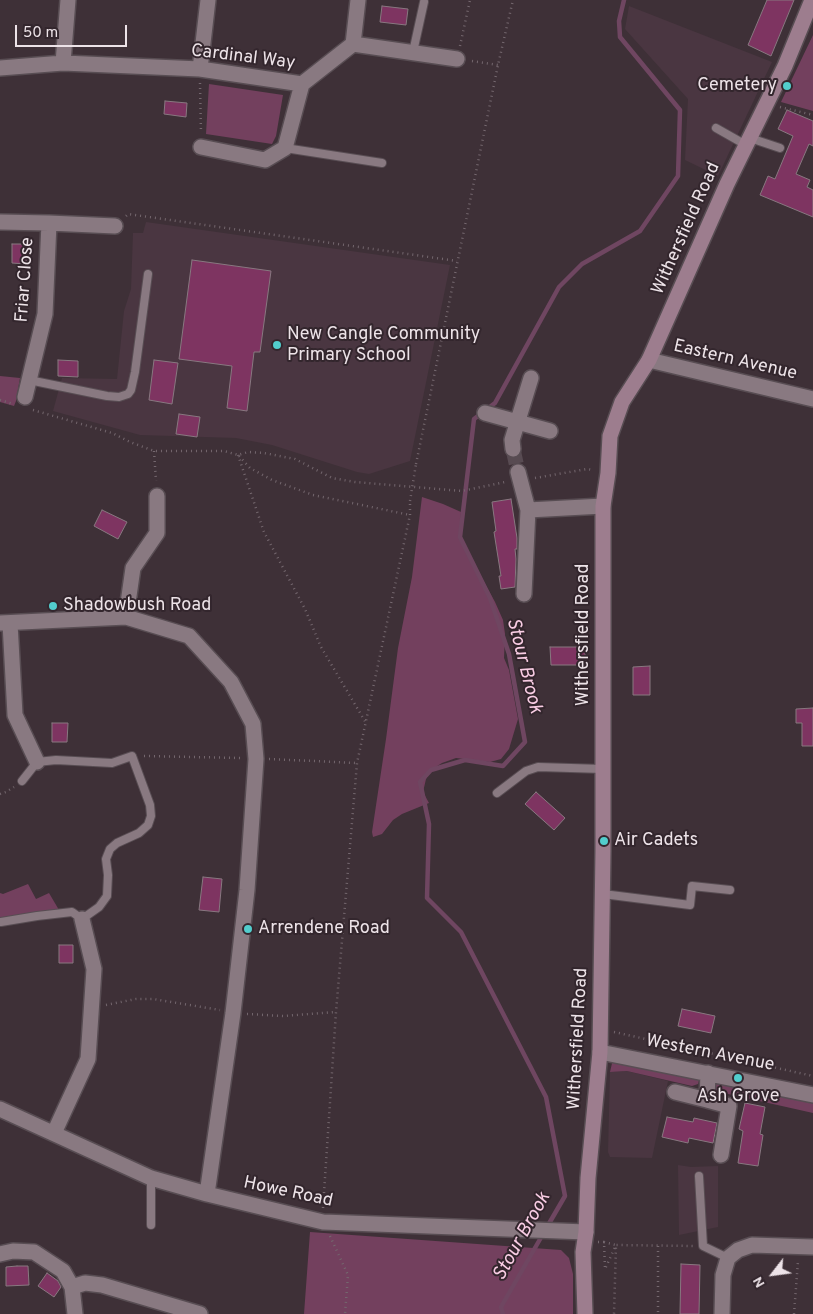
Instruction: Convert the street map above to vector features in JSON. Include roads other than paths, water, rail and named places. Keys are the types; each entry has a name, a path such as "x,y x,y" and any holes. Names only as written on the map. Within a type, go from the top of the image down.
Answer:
{"street":[{"path":"63,63 68,0"},
{"path":"200,69 208,0"},
{"path":"358,0 353,44 458,59"},
{"name":"Withersfield Road","path":"585,1314 582,1252 585,1237 588,1178 601,1029 603,506 608,473 610,436 622,402 649,360 727,184 785,66 812,0"},
{"name":"Cardinal Way","path":"285,148 302,84 353,44"},
{"name":"Cardinal Way","path":"0,68 63,63 200,69 302,84"},
{"path":"201,147 265,160 285,148"},
{"name":"Friar Close","path":"0,222 115,226"},
{"name":"Friar Close","path":"24,404 45,314 49,224"},
{"name":"Eastern Avenue","path":"649,360 813,399"},
{"path":"513,449 512,440 531,378"},
{"path":"486,413 550,431"},
{"path":"519,476 528,510 524,594"},
{"path":"126,617 133,568 156,532 157,496"},
{"path":"528,510 603,506"},
{"path":"37,762 15,715 5,623 126,617 190,636 231,682 253,724 256,759 247,890 233,1013 207,1194"},
{"path":"54,1133 88,1059 94,969 82,920"},
{"name":"Western Avenue","path":"600,1052 813,1095"},
{"path":"707,1100 708,1073"},
{"path":"675,1092 729,1106 721,1156"},
{"name":"Howe Road","path":"0,1109 151,1178 325,1226 562,1231 585,1237"},
{"path":"722,1314 723,1275 728,1258 738,1250 752,1245 806,1247"},
{"path":"0,1254 13,1251 34,1252 62,1271 72,1286 75,1314"},
{"path":"72,1286 85,1283 102,1285 182,1312 200,1314"}],"lane":[{"path":"413,52 424,2"},
{"path":"716,128 748,141 780,148"},
{"path":"285,148 382,163"},
{"path":"29,380 107,396 119,397 128,394 131,390 135,372 148,274"},
{"path":"0,922 72,912 82,920 100,907 107,896 108,874 106,859 110,849 117,842 139,833 148,824 151,816 150,805 132,756 112,763 56,760 37,762 22,781"},
{"path":"498,793 526,772 538,767 603,769"},
{"path":"603,894 690,904 692,886 730,890"},
{"path":"699,1176 703,1246 728,1258"},
{"path":"151,1178 151,1225"}],"waterway":[{"name":"Stour Brook","path":"547,1227 565,1196 546,1097 461,932 427,898 429,824 420,782 431,770 465,760 503,766 525,742 509,654 490,598 460,537 474,419 495,403 559,287 582,264 640,231 678,176 680,110 620,37 619,21 624,0"},
{"name":"Stour Brook","path":"503,1314 501,1307 543,1234"}],"tunnel":[{"path":"513,449 518,472"}],"place":[{"name":"Cemetery","path":"787,86"},
{"name":"New Cangle Community Primary School","path":"277,345"},
{"name":"Shadowbush Road","path":"53,606"},
{"name":"Air Cadets","path":"604,841"},
{"name":"Arrendene Road","path":"248,929"},
{"name":"Ash Grove","path":"738,1078"}]}
